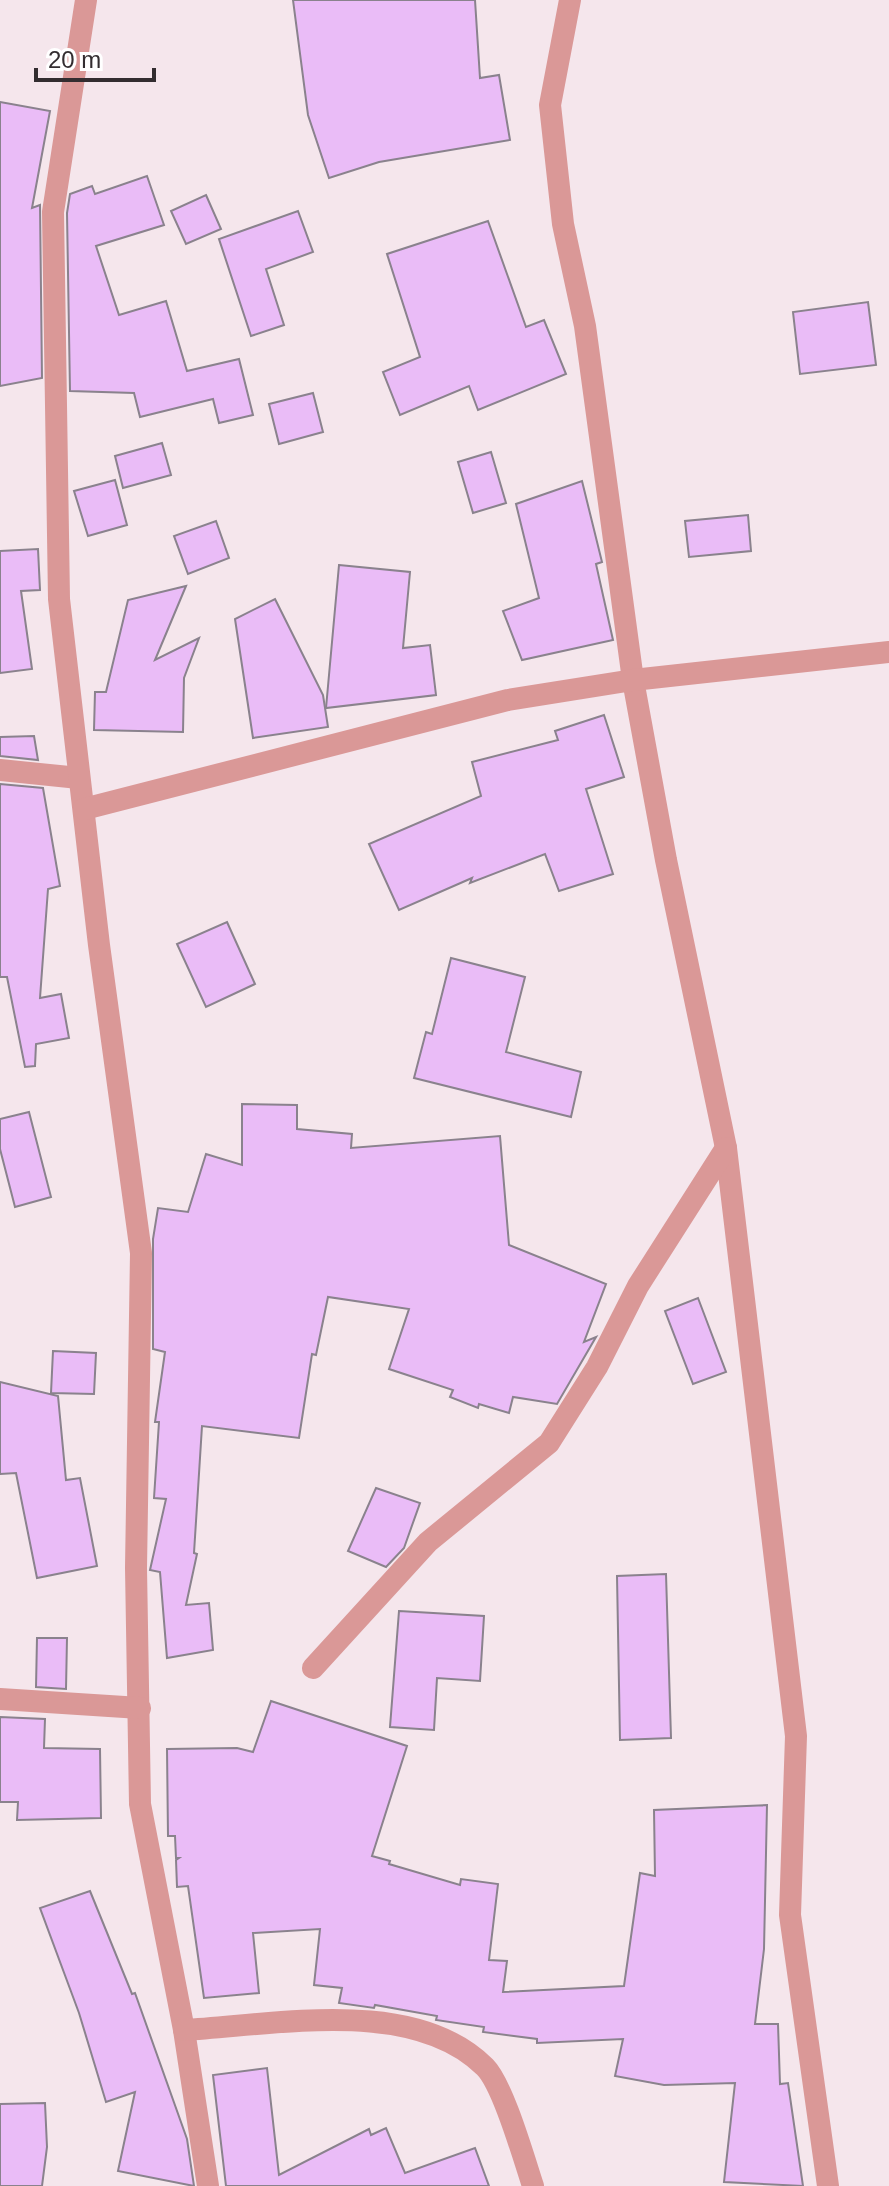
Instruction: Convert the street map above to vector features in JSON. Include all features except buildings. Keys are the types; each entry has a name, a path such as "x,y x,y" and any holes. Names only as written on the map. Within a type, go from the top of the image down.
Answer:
{"street":[{"path":"86,0 53,212 59,599 79,778 141,1253 136,1568 140,1804 184,2030 208,2186"},
{"path":"570,0 550,105 563,224 585,326 610,492 633,680 669,875 726,1148 796,1736 790,1915 828,2186"},
{"path":"84,809 508,700 633,680 889,652"},
{"path":"0,770 79,778"},
{"path":"313,1668 428,1542 549,1443 597,1367 638,1286 726,1148"},
{"path":"0,1699 140,1708"},
{"path":"184,2030 362,2020 438,2034 486,2068 533,2186"}]}
